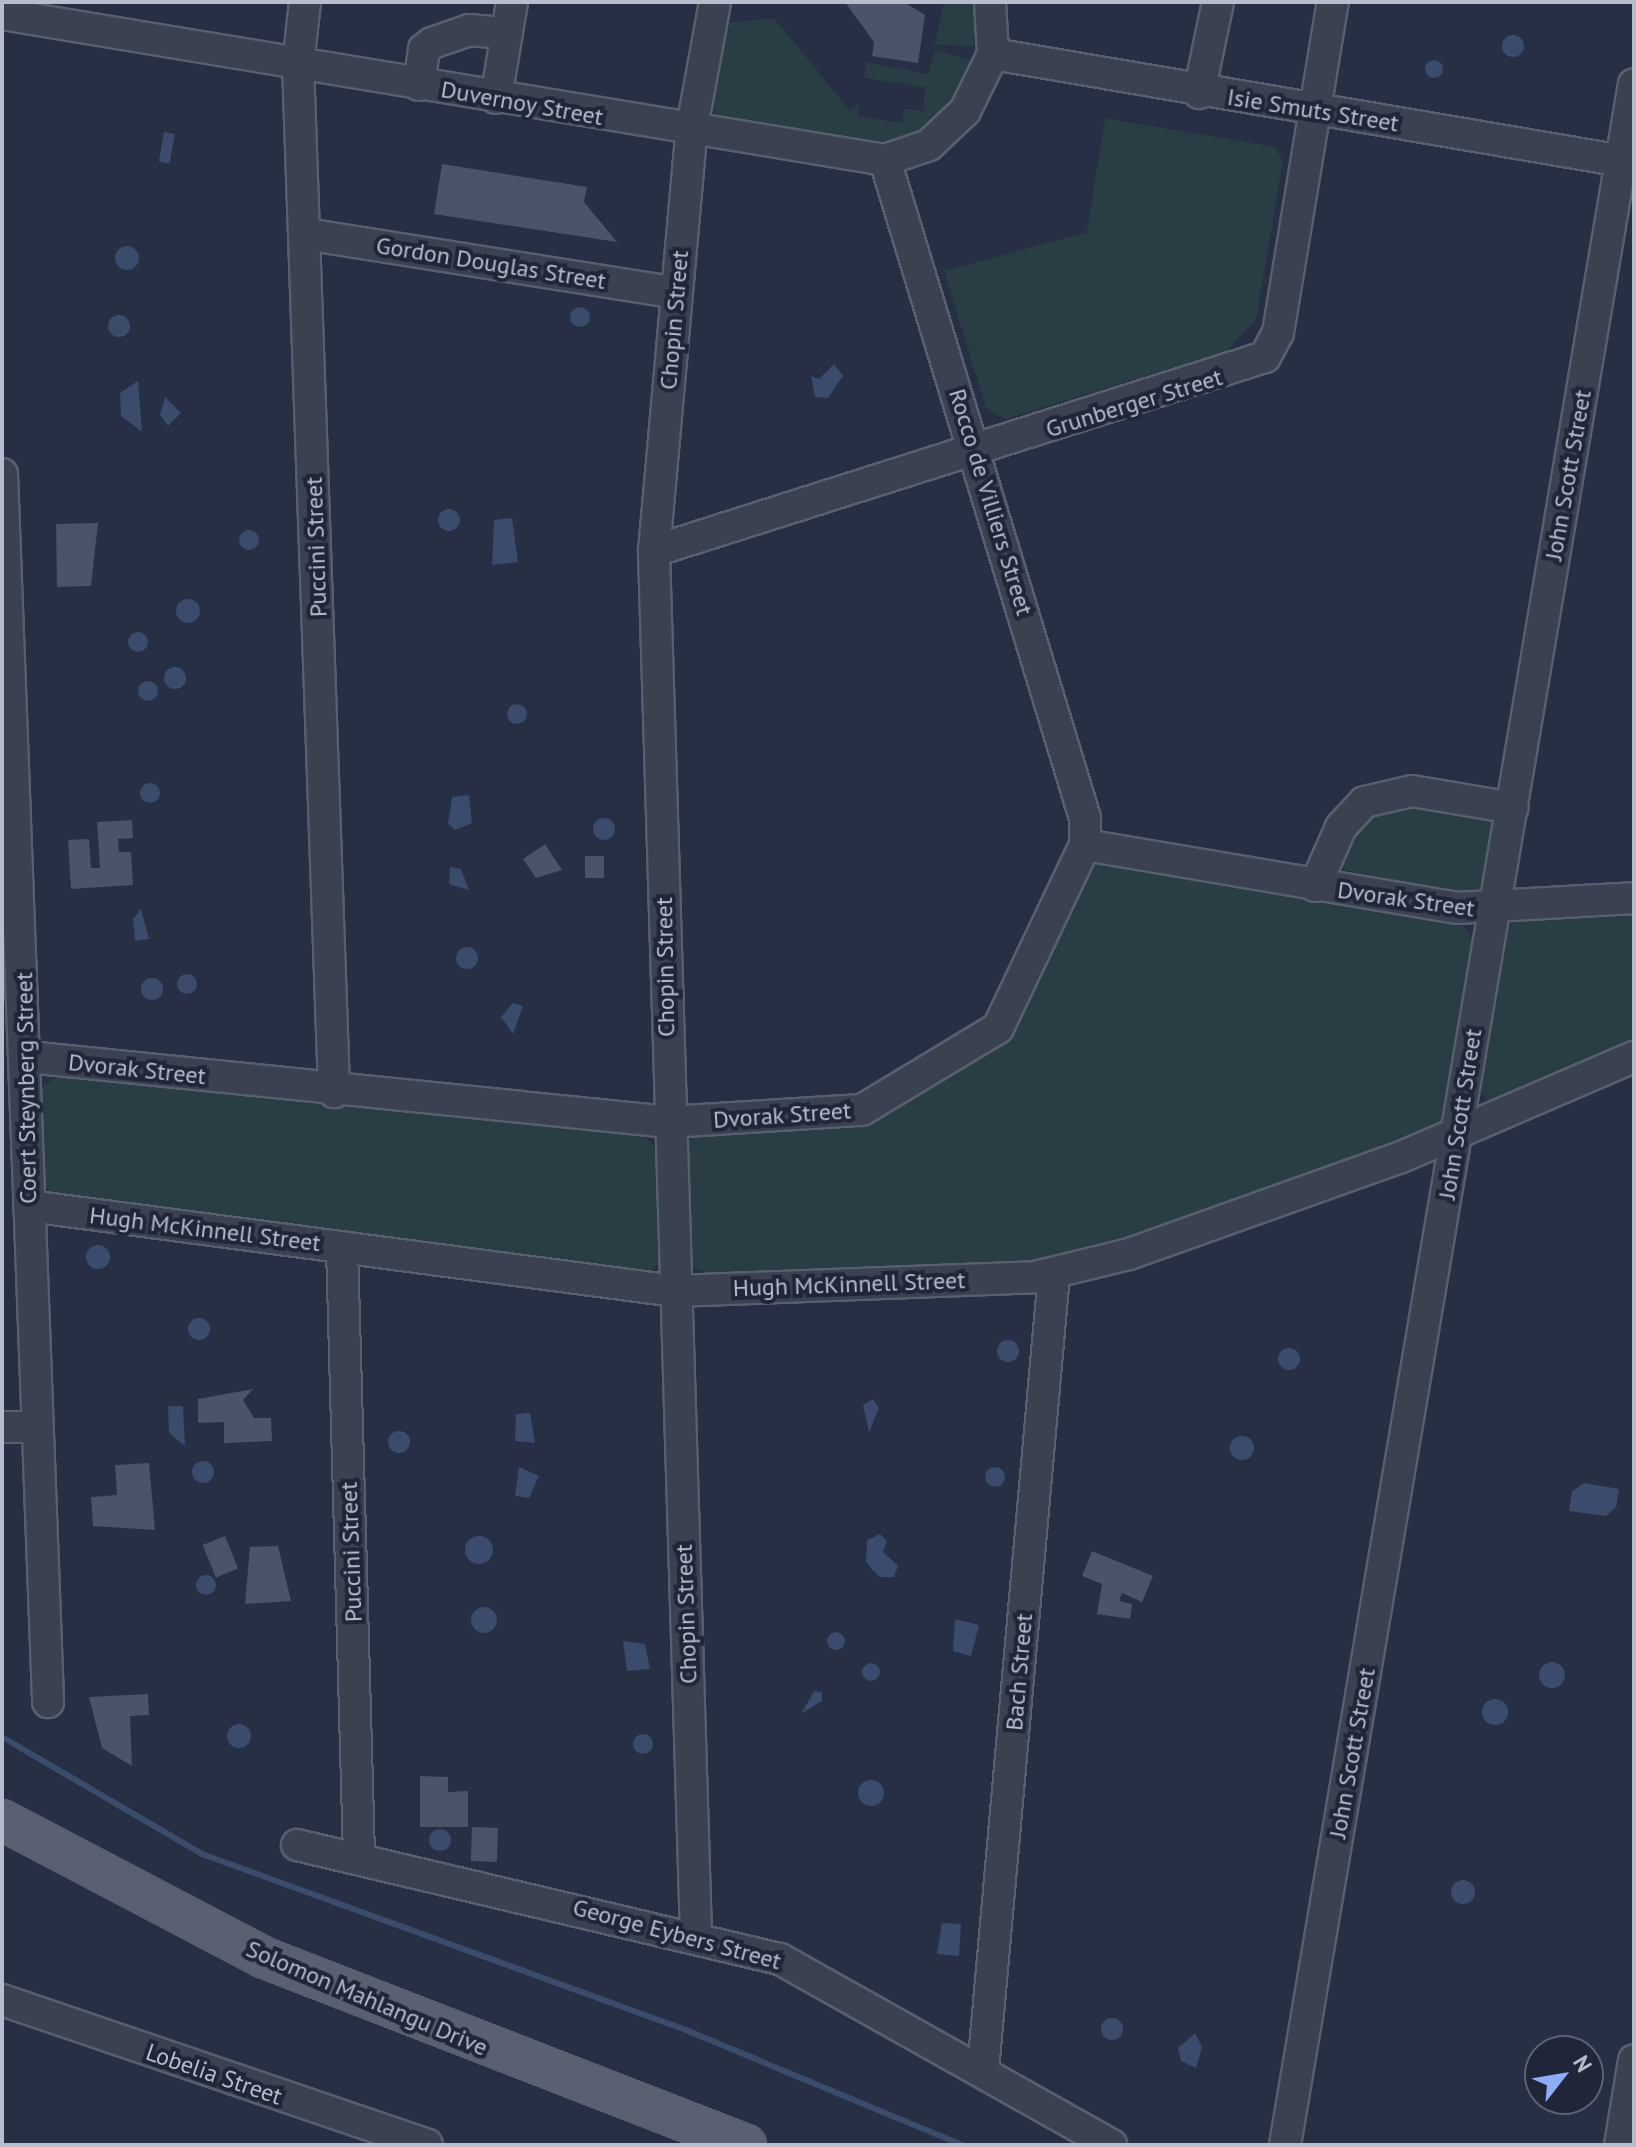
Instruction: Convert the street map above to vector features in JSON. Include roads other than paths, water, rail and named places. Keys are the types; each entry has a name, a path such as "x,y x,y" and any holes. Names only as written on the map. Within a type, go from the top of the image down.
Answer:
{"main road":[{"name":"Solomon Mahlangu Drive","path":"2,1820 265,1958 746,2145"}],"street":[{"name":"Puccini Street","path":"305,2 298,64 334,1092"},
{"path":"496,98 512,2"},
{"name":"Chopin Street","path":"696,1935 654,551 691,133 715,2"},
{"path":"885,160 947,131 993,54 990,2"},
{"path":"1199,93 1218,2"},
{"name":"Grunberger Street","path":"654,551 976,453 1265,357 1278,333 1333,2"},
{"name":"Duvernoy Street","path":"2,14 691,133 885,160"},
{"path":"419,85 424,49 432,43 469,30 507,33"},
{"name":"Isie Smuts Street","path":"993,54 1199,93 1315,108 1627,162"},
{"name":"John Scott Street","path":"1285,2145 1458,1134 1492,910 1513,808 1627,162 1634,84"},
{"name":"Rocco de Villiers Street","path":"885,160 1082,799 1085,845"},
{"name":"Gordon Douglas Street","path":"305,234 676,293"},
{"name":"Coert Steynberg Street","path":"2,474 5,662 28,1057 33,1427 48,1702"},
{"path":"1315,886 1341,827 1364,802 1412,791 1513,808"},
{"name":"Dvorak Street","path":"28,1057 334,1092 669,1122 862,1110 988,1037 1011,1008 1085,845 1315,886 1492,910 1634,898"},
{"name":"Hugh McKinnell Street","path":"29,1206 675,1291 1054,1275 1458,1134 1634,1057"},
{"name":"Puccini Street","path":"342,1247 359,1857"},
{"name":"Bach Street","path":"983,2070 1054,1275"},
{"path":"2,1427 33,1427"},
{"name":"George Eybers Street","path":"297,1845 696,1935 796,1966 1111,2145"},
{"name":"Lobelia Street","path":"2,2000 359,2134 427,2145"},
{"path":"1620,2145 1634,2060"}],"water":[{"path":"1513,35 1521,38 1524,46 1521,54 1513,57 1505,54 1502,46 1505,38"},
{"path":"1434,60 1443,69 1434,78 1425,69"},
{"path":"164,132 175,134 170,163 159,162"},
{"path":"127,246 138,253 139,258 132,269 127,270 116,263 115,258 122,247"},
{"path":"576,307 584,307 590,317 584,327 576,327 570,321 570,313"},
{"path":"115,315 123,315 130,326 123,337 115,337 108,330 108,322"},
{"path":"834,364 843,376 828,398 815,397 811,376 819,379"},
{"path":"138,381 142,432 121,416 120,393"},
{"path":"165,397 181,413 168,426 160,415"},
{"path":"449,509 460,520 449,531 438,520"},
{"path":"512,518 518,562 492,565 494,520"},
{"path":"249,530 256,533 259,540 256,547 249,550 242,547 239,540 242,533"},
{"path":"188,599 197,602 200,611 197,620 188,623 179,620 176,611 179,602"},
{"path":"134,632 142,632 148,642 142,652 134,652 128,646 128,638"},
{"path":"171,667 179,667 186,678 179,689 171,689 164,682 164,674"},
{"path":"148,681 155,684 158,691 155,698 148,701 141,698 138,691 141,684"},
{"path":"517,704 524,707 527,714 524,721 517,724 510,721 507,714 510,707"},
{"path":"150,783 157,786 160,793 157,800 150,803 143,800 140,793 143,786"},
{"path":"469,795 472,823 455,830 448,824 452,797"},
{"path":"604,818 612,821 615,829 612,837 604,840 596,837 593,829 596,821"},
{"path":"450,867 461,869 469,890 449,884"},
{"path":"141,909 149,939 135,941 133,919"},
{"path":"467,947 475,950 478,958 475,966 467,969 459,966 456,958 459,950"},
{"path":"183,974 191,974 197,984 191,994 183,994 177,988 177,980"},
{"path":"152,978 160,981 163,989 160,997 152,1000 144,997 141,989 144,981"},
{"path":"513,1003 523,1006 513,1034 501,1017"},
{"path":"98,1245 107,1248 110,1257 107,1266 98,1269 89,1266 86,1257 89,1248"},
{"path":"199,1318 207,1321 210,1329 207,1337 199,1340 191,1337 188,1329 191,1321"},
{"path":"1008,1340 1016,1343 1019,1351 1016,1359 1008,1362 1000,1359 997,1351 1000,1343"},
{"path":"1289,1348 1297,1351 1300,1359 1297,1367 1289,1370 1281,1367 1278,1359 1281,1351"},
{"path":"873,1399 879,1408 869,1432 863,1405"},
{"path":"168,1406 183,1406 185,1446 169,1433"},
{"path":"530,1413 535,1443 515,1441 516,1414"},
{"path":"399,1431 407,1434 410,1442 407,1450 399,1453 391,1450 388,1442 391,1434"},
{"path":"1242,1436 1251,1439 1254,1448 1251,1457 1242,1460 1233,1457 1230,1448 1233,1439"},
{"path":"203,1461 211,1464 214,1472 211,1480 203,1483 195,1480 192,1472 195,1464"},
{"path":"519,1467 539,1476 529,1498 515,1496"},
{"path":"995,1467 1002,1470 1005,1477 1002,1484 995,1487 988,1484 985,1477 988,1470"},
{"path":"1584,1483 1619,1489 1616,1507 1606,1516 1569,1511 1572,1491"},
{"path":"880,1534 887,1541 883,1552 898,1566 894,1577 879,1577 866,1562 867,1540"},
{"path":"479,1536 489,1540 493,1550 489,1560 479,1564 469,1560 465,1550 469,1540"},
{"path":"206,1575 213,1578 216,1585 213,1592 206,1595 199,1592 196,1585 199,1578"},
{"path":"484,1607 493,1611 497,1620 493,1629 484,1633 475,1629 471,1620 475,1611"},
{"path":"955,1619 979,1625 971,1656 953,1651"},
{"path":"832,1632 840,1632 845,1641 843,1648 832,1650 827,1645 827,1637"},
{"path":"623,1641 645,1644 650,1669 627,1671"},
{"path":"1552,1662 1561,1666 1565,1675 1561,1684 1552,1688 1543,1684 1539,1675 1543,1666"},
{"path":"867,1663 875,1663 880,1672 878,1679 867,1681 862,1676 862,1668"},
{"path":"814,1691 822,1692 822,1701 801,1714"},
{"path":"1495,1699 1504,1703 1508,1712 1504,1721 1495,1725 1486,1721 1482,1712 1486,1703"},
{"path":"239,1724 248,1727 251,1736 248,1745 239,1748 230,1745 227,1736 230,1727"},
{"path":"643,1734 650,1737 653,1744 650,1751 643,1754 636,1751 633,1744 636,1737"},
{"path":"871,1780 880,1784 884,1793 880,1802 871,1806 862,1802 858,1793 862,1784"},
{"path":"440,1829 448,1832 451,1840 448,1848 440,1851 432,1848 429,1840 432,1832"},
{"path":"1463,1880 1472,1883 1475,1892 1472,1901 1463,1904 1454,1901 1451,1892 1454,1883"},
{"path":"942,1923 961,1924 959,1956 937,1954"},
{"path":"1108,2018 1116,2018 1123,2029 1116,2040 1108,2040 1101,2033 1101,2025"},
{"path":"1195,2033 1202,2047 1196,2068 1181,2061 1178,2048"}],"waterway":[{"path":"2,1737 202,1854 686,2030 962,2145"}]}
